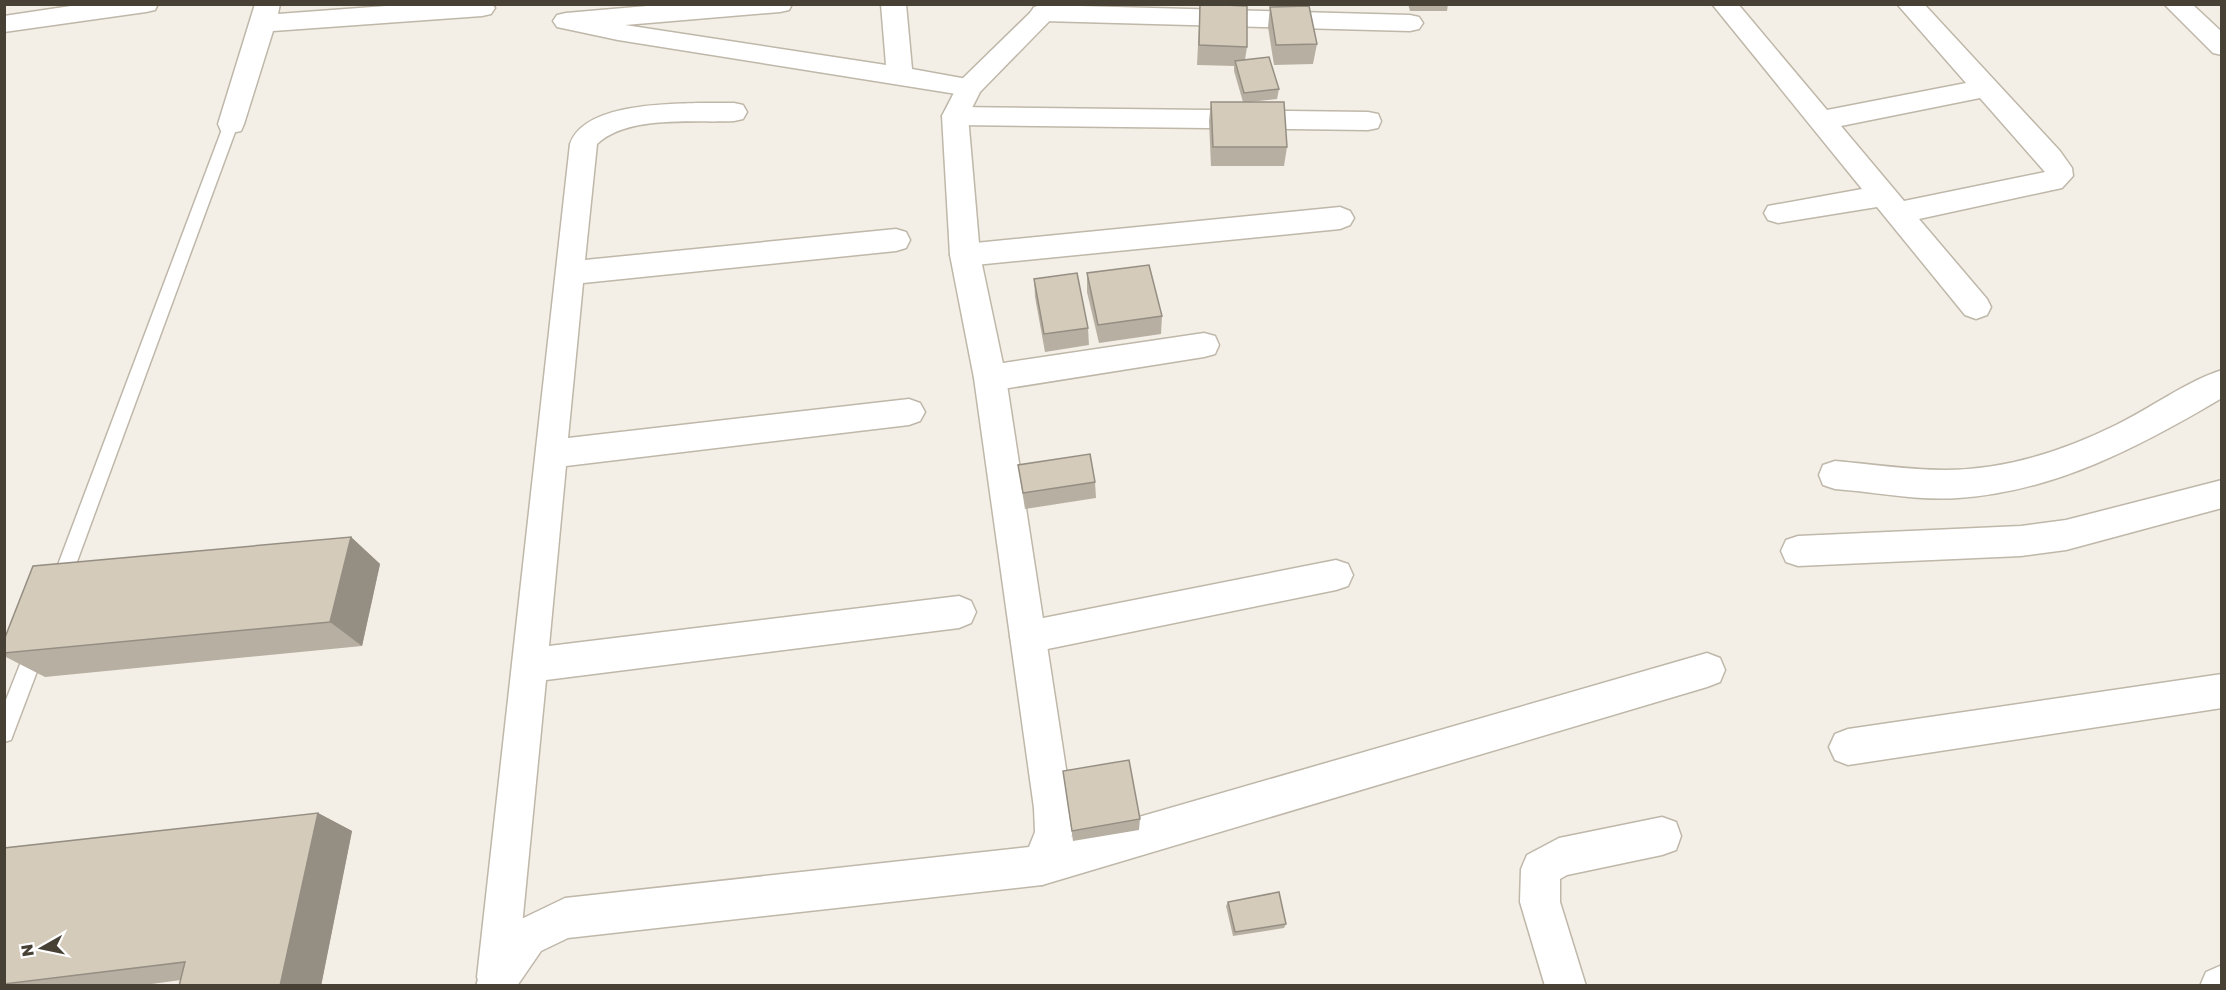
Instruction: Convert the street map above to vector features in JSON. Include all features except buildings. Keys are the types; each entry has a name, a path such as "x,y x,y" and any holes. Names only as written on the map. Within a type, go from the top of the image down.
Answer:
{"street":[{"path":"4,24 146,4"},
{"path":"780,4 566,21 618,32 969,87"},
{"path":"893,4 900,77"},
{"path":"1725,4 1976,307"},
{"path":"1778,213 1890,204 2052,181 2059,176 2058,168 2050,158 1909,4"},
{"path":"2176,4 2222,47"},
{"path":"231,123 265,14 482,8"},
{"path":"1042,865 1054,832 1053,808 990,378 965,255 955,116 969,87 1048,9 1410,23"},
{"path":"1821,121 1986,88"},
{"path":"496,981 580,158 585,141 601,126 632,118 734,112"},
{"path":"955,116 1368,121"},
{"path":"965,255 1340,218"},
{"path":"569,273 896,240"},
{"path":"990,378 1204,345"},
{"path":"1835,475 1958,484 2013,477 2081,458 2222,382"},
{"path":"550,454 909,412"},
{"path":"1798,550 2021,541 2066,535 2222,494"},
{"path":"1028,637 1336,575"},
{"path":"529,665 958,612"},
{"path":"496,981 527,937 565,918 1042,865 1707,670"},
{"path":"1848,747 2222,691"},
{"path":"1566,986 1540,902 1541,869 1559,857 1662,836"}],"lane":[{"path":"54,600 231,123"},
{"path":"4,733 42,633"}]}
